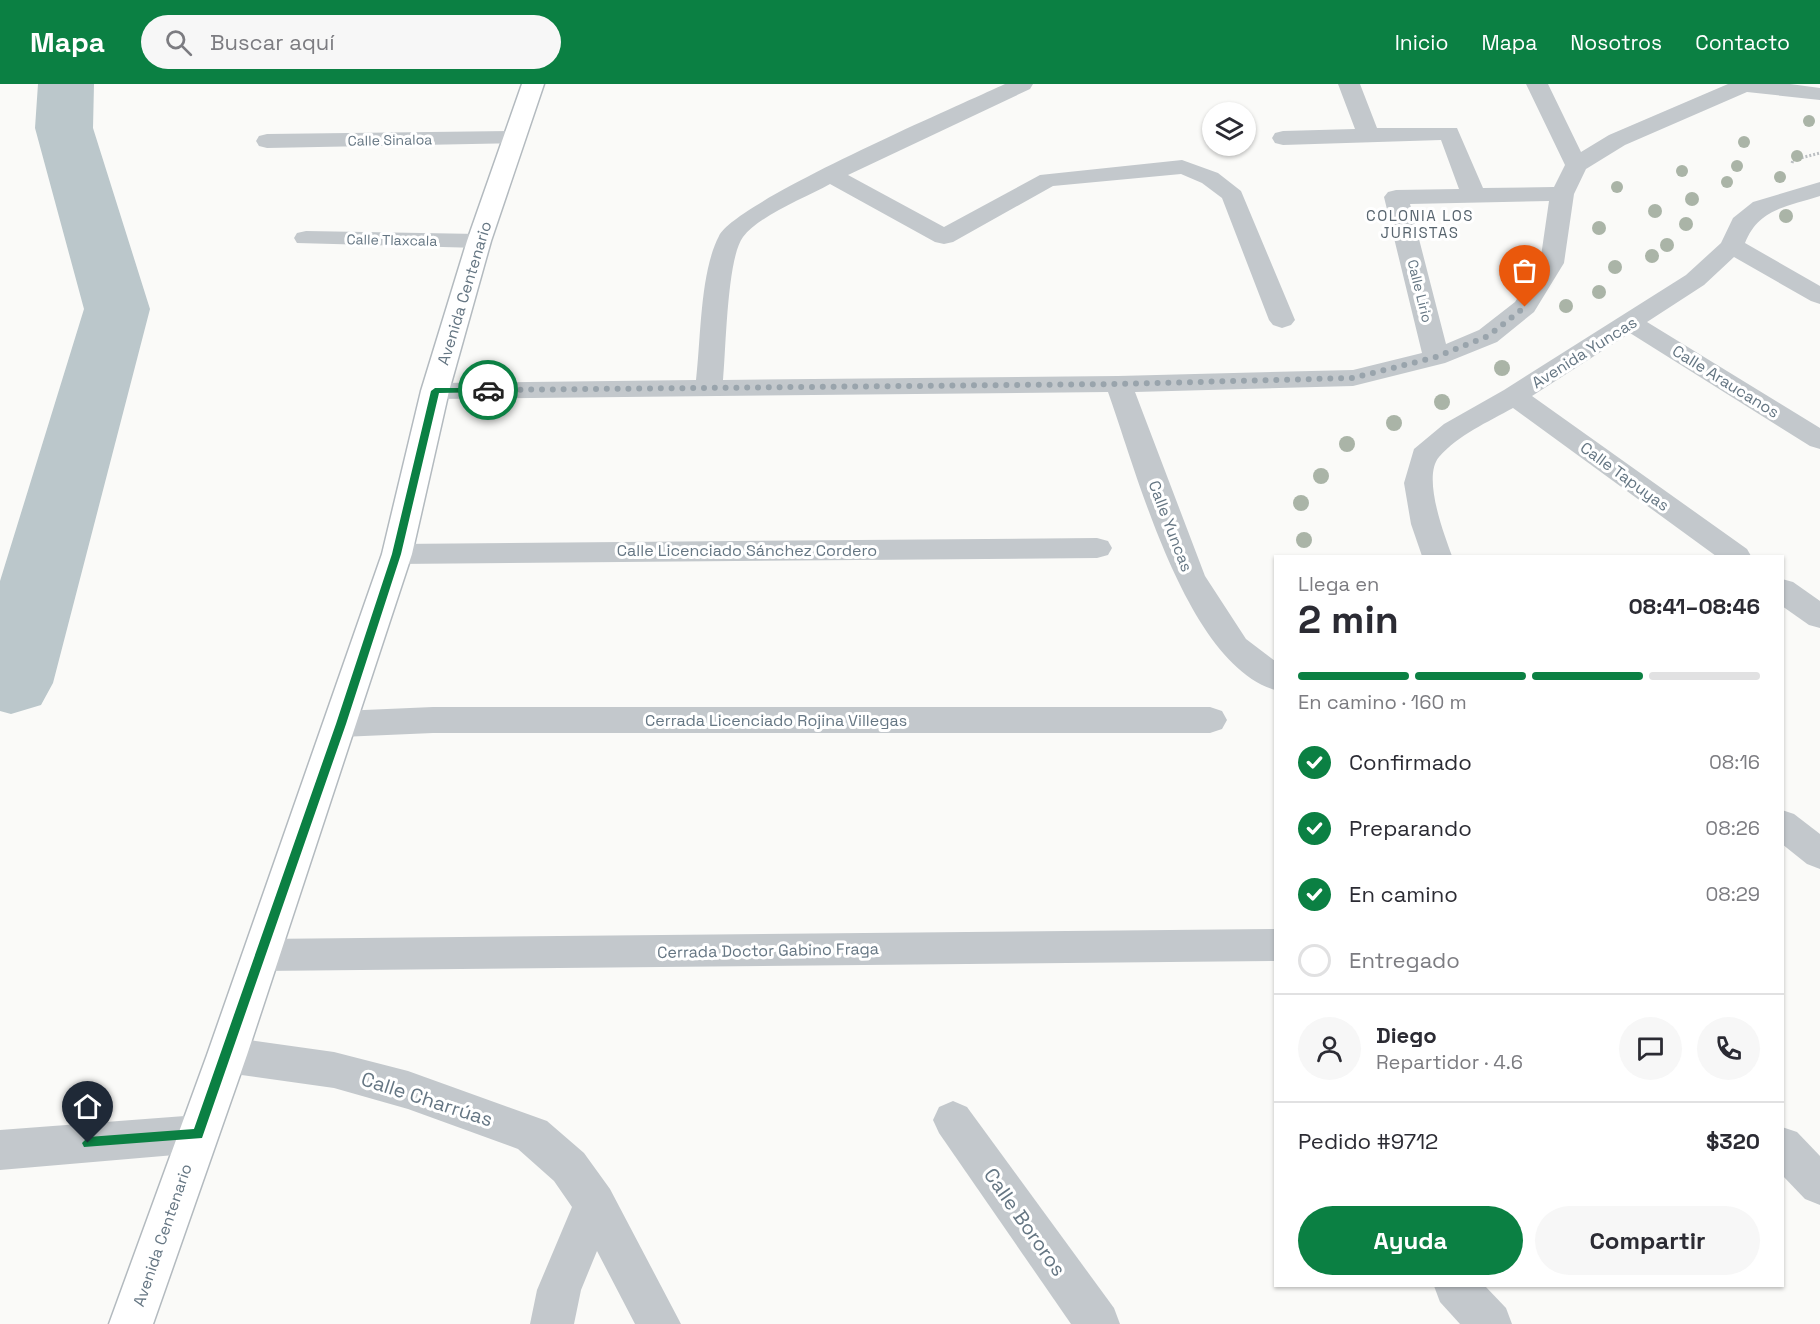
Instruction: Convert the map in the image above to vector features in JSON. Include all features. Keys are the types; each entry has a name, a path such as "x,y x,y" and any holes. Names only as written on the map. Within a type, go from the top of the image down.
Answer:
{"main road":[{"name":"Avenida Centenario","path":"131,1324 227,1055 397,554 435,391 479,242 533,84"}],"street":[{"path":"709,387 721,262 731,235 755,214 830,175 1022,84"},
{"path":"1348,84 1368,135"},
{"path":"1536,84 1576,165"},
{"path":"435,391 1118,384 1353,378 1436,357 1488,336 1525,307 1552,263 1562,194 1576,165 1617,140 1743,85 1820,94"},
{"path":"1283,138 1449,133 1474,196"},
{"name":"Calle Sinaloa","path":"267,141 513,138"},
{"path":"830,175 944,237 1048,180 1182,167 1202,173 1222,184 1233,196 1282,320"},
{"name":"Avenida Yuncas","path":"1437,555 1426,524 1418,483 1424,455 1454,430 1514,396 1695,280 1732,246 1741,223 1761,207 1820,189"},
{"name":"Calle Lirio","path":"1436,357 1396,196 1562,194"},
{"name":"Calle Tlaxcala","path":"306,238 479,242"},
{"path":"1732,246 1820,296"},
{"name":"Calle Araucanos","path":"1631,323 1820,440"},
{"name":"Calle Yuncas","path":"1118,384 1190,578 1235,647 1274,677"},
{"name":"Calle Tapuyas","path":"1514,396 1735,555"},
{"name":"Calle Licenciado Sánchez Cordero","path":"397,554 1096,548"},
{"path":"1784,591 1820,617"},
{"name":"Cerrada Licenciado Rojina Villegas","path":"341,724 433,720 1210,720"},
{"path":"1784,826 1820,854"},
{"name":"Cerrada Doctor Gabino Fraga","path":"261,956 1274,945"},
{"name":"Calle Charrúas","path":"227,1055 345,1073 408,1090 532,1135 569,1167 596,1204 659,1324"},
{"name":"Calle Bororos","path":"953,1120 1098,1324"},
{"path":"0,1150 198,1134"},
{"path":"1784,1148 1820,1185"},
{"path":"552,1324 559,1290 596,1204"},
{"path":"1457,1287 1490,1324"}],"waterway":[{"path":"11,683 117,309 64,128 66,84"}],"way so far":[{"path":"488,390 1118,384 1353,378 1436,357 1488,336 1525,307"}],"district":[{"name":"COLONIA LOS JURISTAS","path":"1420,224"}],"route":[{"path":"88,1143 198,1134 341,724 397,554 435,391 488,390"}]}
